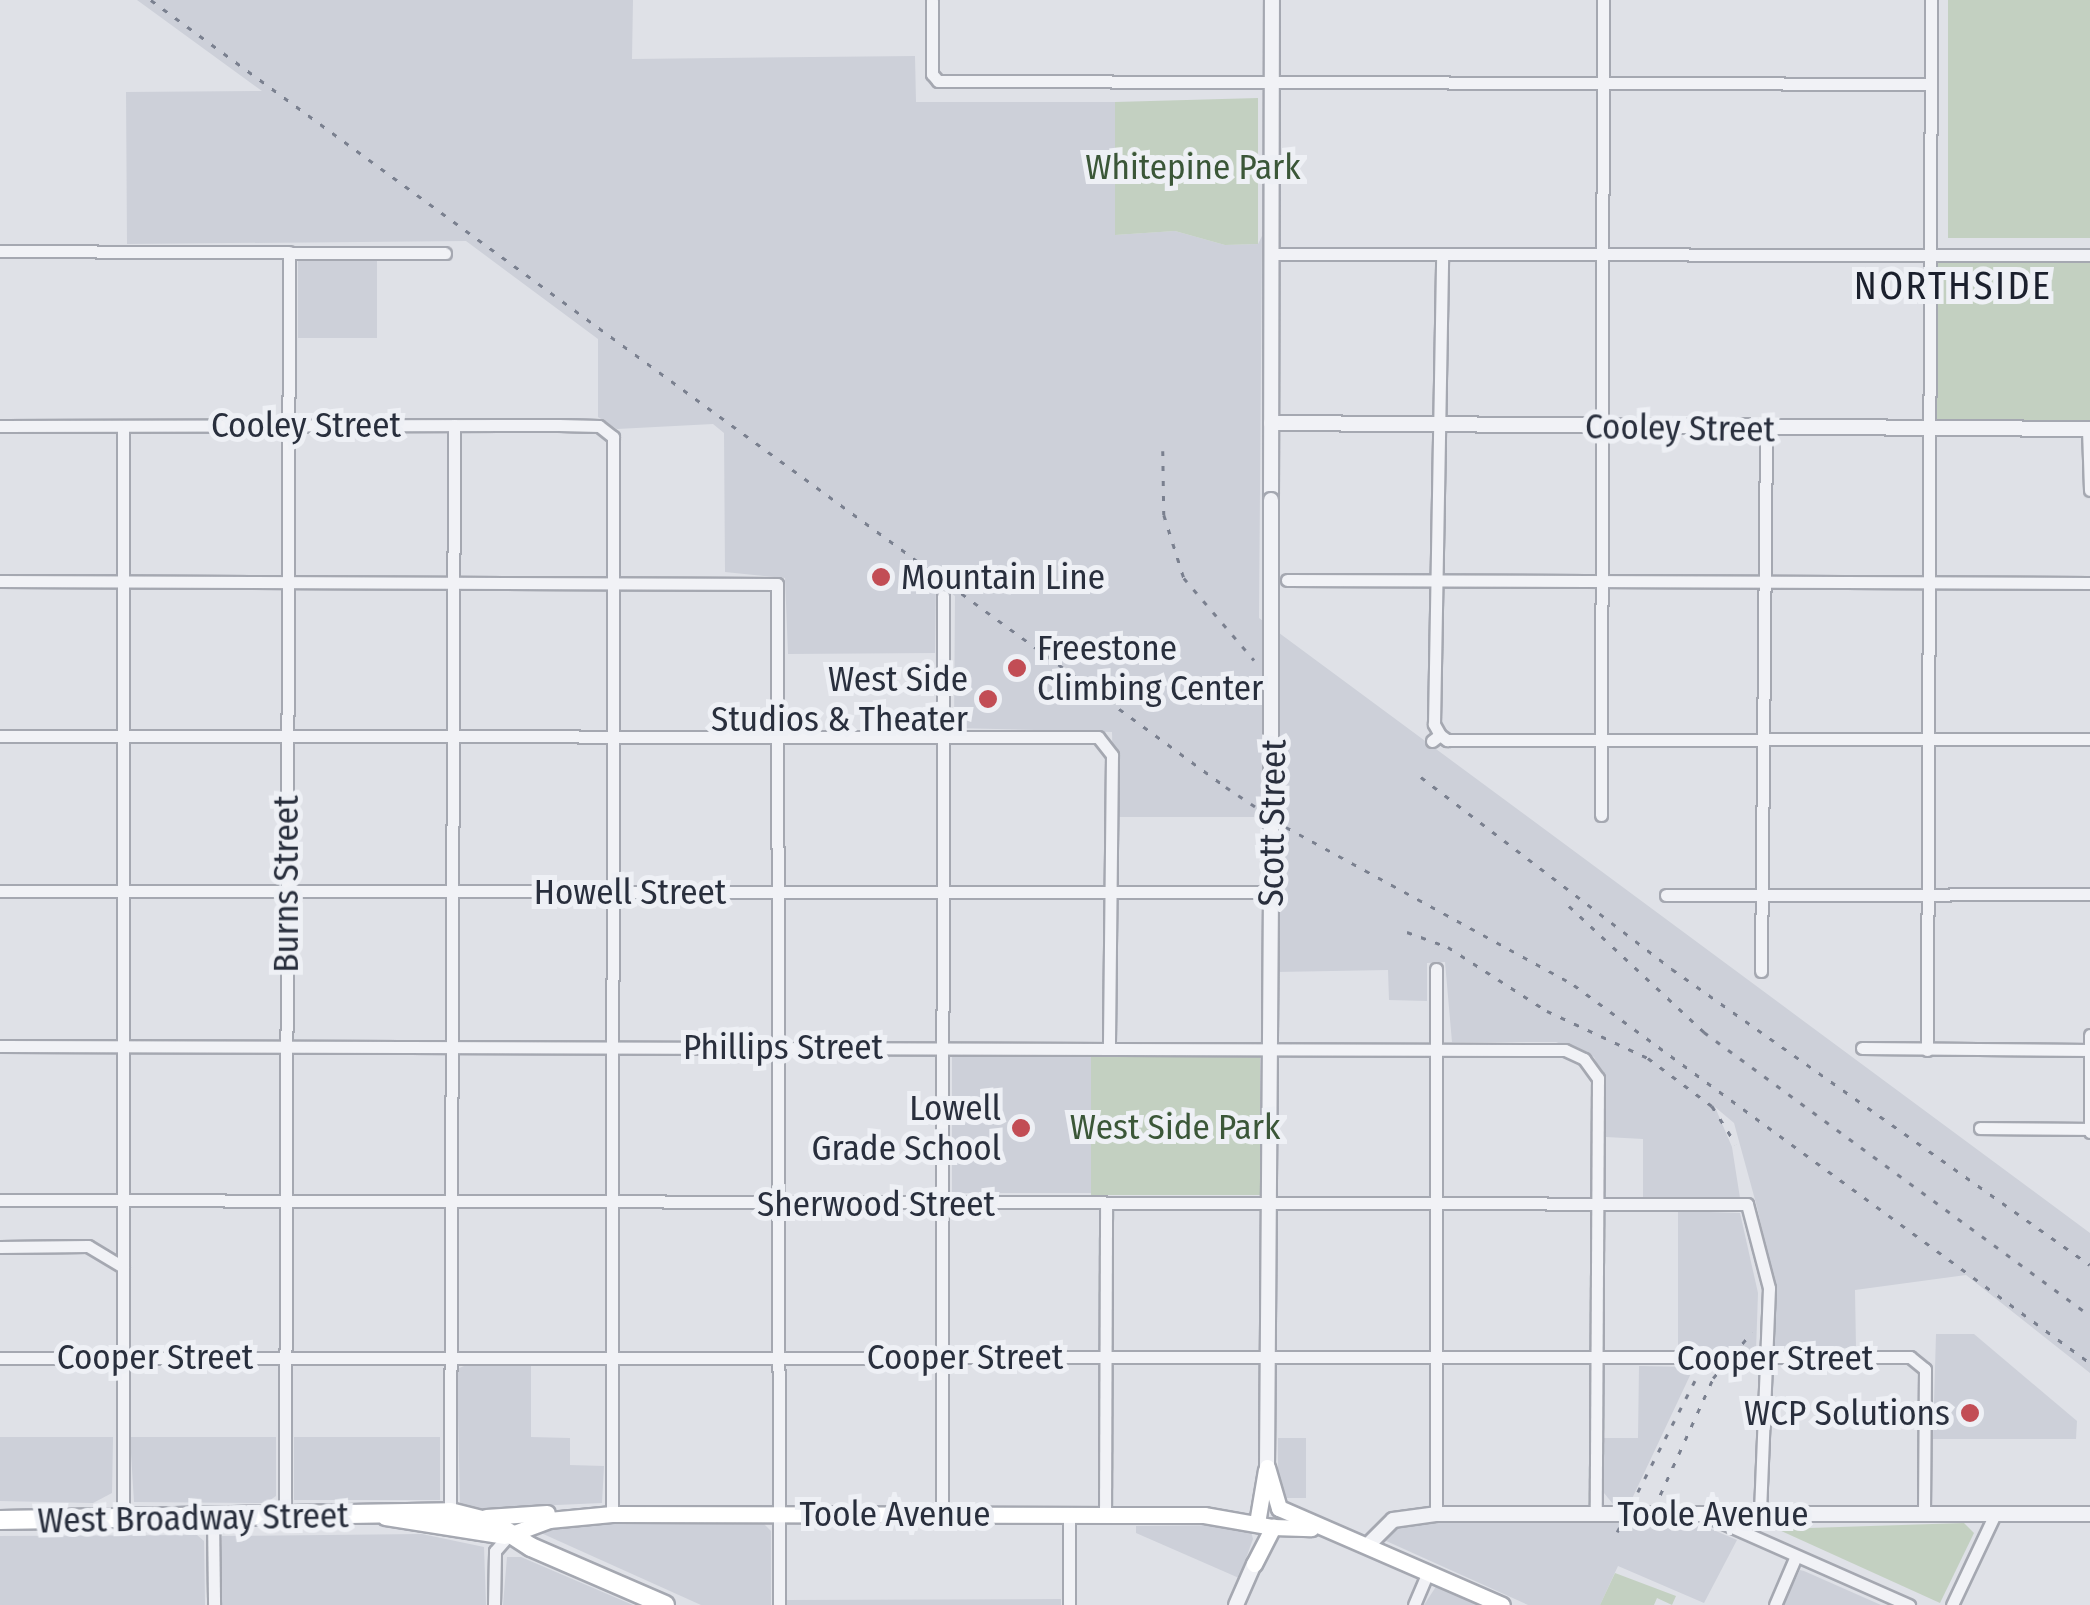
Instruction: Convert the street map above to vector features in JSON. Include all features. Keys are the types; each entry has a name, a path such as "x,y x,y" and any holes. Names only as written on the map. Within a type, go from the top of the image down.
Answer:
{"main road":[{"path":"1254,1564 1267,1516 1267,1467"},
{"name":"West Broadway Street","path":"386,1516 398,1509 456,1513 665,1605"},
{"name":"Toole Avenue","path":"456,1513 1267,1516"},
{"name":"Toole Avenue","path":"510,1535 586,1514"},
{"name":"West Broadway Street","path":"5,1522 386,1516 401,1523 510,1535"},
{"path":"1267,1516 1349,1536 1502,1605"}],"street":[{"path":"932,0 932,74 938,81 1929,84"},
{"name":"Scott Street","path":"1267,1467 1270,1048 1265,895 1272,500 1272,0"},
{"path":"1601,815 1603,0"},
{"path":"1928,1050 1930,0"},
{"path":"0,251 445,253"},
{"name":"Burns Street","path":"285,1516 289,252"},
{"path":"1272,254 2090,255"},
{"path":"1442,254 1436,738 2090,738"},
{"name":"Cooley Street","path":"1271,424 2089,430"},
{"path":"454,425 449,1356 456,1513"},
{"name":"Cooley Street","path":"0,426 598,426 610,432 616,446 616,582"},
{"path":"123,426 123,1519"},
{"path":"1762,972 1766,429"},
{"path":"2089,430 2090,490"},
{"path":"1287,580 2090,583"},
{"path":"0,581 777,584 779,1605"},
{"path":"612,1514 616,582"},
{"path":"942,1515 943,596"},
{"path":"0,736 943,736 1106,742 1112,755 1109,1046"},
{"name":"Howell Street","path":"0,891 1265,895"},
{"path":"1666,895 2090,894"},
{"path":"1436,969 1436,1514"},
{"path":"2090,1035 2090,1136"},
{"name":"Phillips Street","path":"0,1046 1565,1050 1584,1059 1598,1078 1599,1204"},
{"path":"1862,1048 2090,1050"},
{"path":"1980,1128 2090,1129"},
{"name":"Sherwood Street","path":"0,1200 1599,1204 1751,1208 1769,1288 1763,1361"},
{"path":"1105,1514 1106,1204"},
{"path":"1596,1514 1599,1204"},
{"path":"0,1246 88,1246 123,1267"},
{"name":"Cooper Street","path":"0,1358 943,1356 1763,1361 1910,1357 1925,1369 1924,1514"},
{"path":"1760,1515 1763,1361"},
{"name":"Toole Avenue","path":"1369,1544 1393,1520 1436,1514 2090,1514"},
{"path":"1952,1605 1995,1514"},
{"path":"1069,1515 1069,1605"},
{"path":"1704,1515 1909,1605"},
{"path":"213,1517 214,1605"},
{"path":"494,1605 495,1551 510,1535"},
{"path":"1775,1605 1796,1556"},
{"path":"1236,1605 1254,1564"},
{"path":"1414,1605 1428,1572"}],"shaded area":[{"path":"137,0 633,0 632,59 915,56 916,102 1115,102 1115,235 1175,231 1225,245 1258,244 1262,236 1259,618 2090,1233 2090,1373 1966,1275 1855,1290 1856,1348 1774,1349 1775,1287 1734,1123 1715,1107 1732,1147 1740,1198 1643,1198 1643,1139 1606,1137 1603,1077 1594,1057 1556,1042 1452,1042 1445,962 1427,963 1427,1001 1389,1000 1388,970 1276,972 1280,837 1254,817 1114,817 1112,732 954,728 955,596 936,582 935,653 788,654 785,578 725,572 724,433 713,424 617,429 598,417 598,339 466,241 127,244 126,92 262,91"},
{"path":"298,259 377,259 377,338 298,338"},
{"name":"Lowell Grade School","path":"952,1056 1091,1056 1091,1193 952,1193"},
{"path":"1678,1211 1740,1213 1758,1293 1756,1351 1678,1351"},
{"path":"1936,1334 1974,1334 2077,1421 2076,1439 1933,1439"},
{"path":"531,1366 531,1437 570,1438 570,1465 604,1466 602,1503 534,1506 509,1515 460,1505 457,1369"},
{"path":"1639,1366 1694,1367 1630,1503 1613,1504 1604,1493 1604,1438 1638,1438"},
{"path":"0,1437 113,1437 112,1493 93,1503 0,1501"},
{"path":"130,1437 276,1437 276,1496 266,1503 134,1502"},
{"path":"294,1437 440,1437 440,1500 294,1500"},
{"path":"1278,1438 1306,1438 1306,1498 1278,1498"},
{"path":"1422,1521 1697,1523 1737,1540 1704,1603 1618,1566 1600,1605 1528,1605 1384,1540 1398,1525"},
{"path":"548,1524 764,1524 771,1531 771,1605 701,1605 541,1533"},
{"path":"1136,1526 1250,1528 1253,1539 1239,1578 1136,1533"},
{"path":"422,1534 484,1547 486,1605 220,1605 222,1536"},
{"path":"197,1535 204,1541 205,1605 0,1605 0,1536"},
{"path":"507,1557 521,1557 633,1605 503,1605"},
{"path":"1800,1570 1804,1571 1881,1605 1783,1605"},
{"path":"1437,1585 1441,1586 1485,1605 1424,1605"},
{"path":"1061,1599 1061,1605 785,1605 785,1600"}],"green space":[{"path":"1948,0 2090,0 2090,238 1948,238"},
{"name":"Whitepine Park","path":"1258,98 1258,244 1225,245 1175,231 1115,235 1115,102"},
{"path":"1929,255 2090,255 2090,429 1929,429"},
{"name":"West Side Park","path":"1091,1057 1260,1057 1260,1195 1091,1195"},
{"path":"1964,1523 1974,1533 1940,1603 1777,1529"},
{"path":"1615,1573 1676,1596 1672,1605 1657,1598 1654,1605 1600,1605"}],"railway":[{"path":"151,0 1226,787 1286,827 1574,985 2090,1363"},
{"path":"1163,451 1164,515 1184,578 1254,660"},
{"path":"1421,777 1672,969 2090,1265"},
{"path":"1569,906 1704,1032 2090,1316"},
{"path":"1407,932 1448,947 1547,1011 1648,1058 1712,1106 1736,1144"},
{"path":"1660,1495 1713,1378 1752,1332"},
{"path":"1617,1532 1695,1380"}],"place":[{"name":"Mountain Line","path":"881,577"},
{"name":"Freestone Climbing Center","path":"1017,668"},
{"name":"West Side Studios & Theater","path":"988,699"},
{"name":"Lowell Grade School","path":"1021,1128"},
{"name":"WCP Solutions","path":"1970,1413"}],"district":[{"name":"NORTHSIDE","path":"1953,287"}]}
